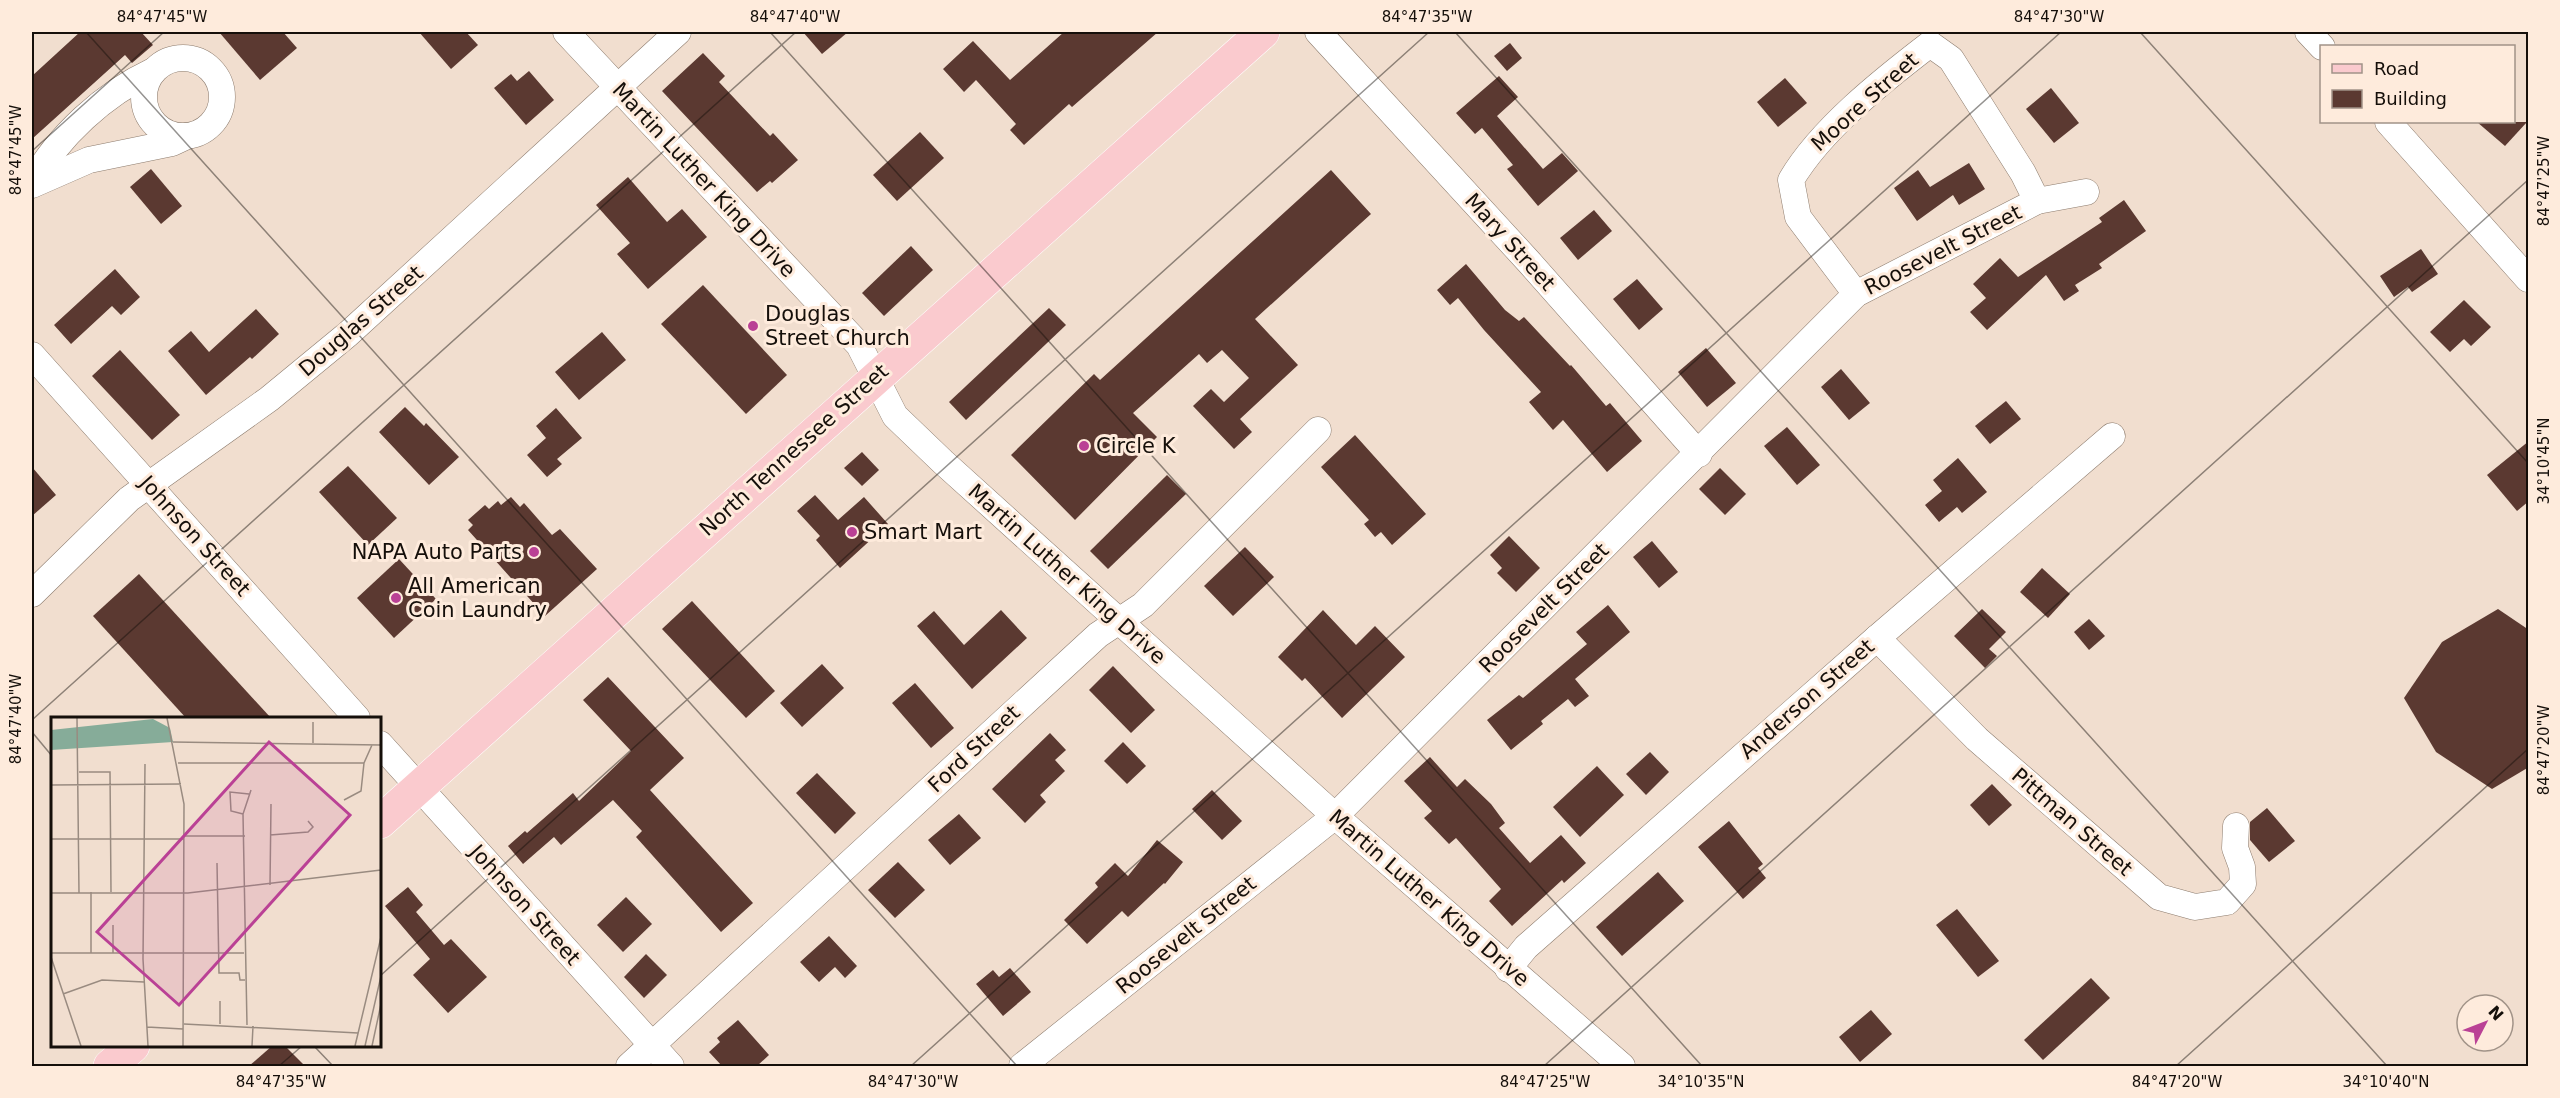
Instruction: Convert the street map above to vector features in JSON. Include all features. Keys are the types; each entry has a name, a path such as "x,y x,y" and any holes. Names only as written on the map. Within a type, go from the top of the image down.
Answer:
{"main road":[{"name":"North Tennessee Street","path":"381,821 1263,32"},
{"path":"110,1066 132,1047"}],"street":[{"name":"Martin Luther King Drive","path":"566,32 859,345 895,416 1335,816 1622,1066"},
{"name":"Douglas Street","path":"32,594 106,520 148,483 269,399 330,349 678,32"},
{"name":"Mary Street","path":"1318,32 1529,262 1699,454"},
{"path":"2308,32 2320,45"},
{"name":"Moore Street","path":"1856,294 1798,217 1791,180 1804,158 1881,82 1930,44 1951,59 2023,173 2037,201"},
{"path":"180,57 195,59 209,67 218,79 222,94 221,109 213,122 201,132 171,143 89,160 32,184 46,157 81,123 121,89 165,62 180,57"},
{"path":"153,71 146,84 144,100 148,115 158,127 171,134 187,136"},
{"path":"2389,123 2529,279"},
{"name":"Roosevelt Street","path":"1022,1066 1335,816 1699,454 1856,294 2037,201 2086,192"},
{"name":"Johnson Street","path":"32,355 356,717"},
{"name":"Ford Street","path":"630,1066 1098,635 1143,605 1318,430"},
{"name":"Anderson Street","path":"1508,969 1526,947 1877,638 2112,436"},
{"name":"Pittman Street","path":"1877,638 1977,739 2159,897 2195,907 2227,902 2244,884 2242,867 2235,848 2236,826"},
{"name":"Johnson Street","path":"381,745 670,1066"}],"building":[{"path":"80,32 141,32 153,45 132,63 125,55 32,139 32,76"},
{"path":"219,32 283,32 297,48 260,80"},
{"path":"419,32 466,32 478,45 451,69"},
{"path":"803,32 848,32 822,54"},
{"path":"1064,32 1158,32 1072,107 1069,104 1024,145 1010,130 1016,124 976,80 964,92 943,69 973,41 1010,80"},
{"path":"1510,43 1522,58 1507,71 1494,56"},
{"path":"703,53 725,76 719,82 770,136 773,133 798,160 772,183 770,181 757,192 662,91"},
{"path":"529,71 554,100 526,125 494,88 511,74 517,81"},
{"path":"1499,76 1518,97 1497,116 1543,169 1562,153 1578,171 1538,206 1507,169 1513,165 1482,128 1475,134 1456,113"},
{"path":"1785,78 1807,103 1778,127 1757,102"},
{"path":"2051,88 2079,123 2054,143 2026,109"},
{"path":"2527,122 2505,146 2478,123"},
{"path":"920,132 944,158 897,201 873,175"},
{"path":"1969,163 1985,189 1959,205 1953,195 1917,221 1894,188 1918,170 1930,187"},
{"path":"151,169 182,206 161,224 130,187"},
{"path":"1331,170 1371,214 1255,319 1298,365 1240,419 1252,432 1234,449 1193,406 1211,389 1224,402 1249,378 1222,350 1207,363 1199,354 1133,413 1157,437 1075,520 1011,455 1094,374 1100,380"},
{"path":"628,177 667,222 682,209 707,237 648,289 617,254 630,243 596,205"},
{"path":"2124,200 2146,231 2099,264 2102,268 2075,285 2079,291 2064,301 2046,275 1987,330 1970,312 1986,298 1973,284 2000,258 2018,277 2102,222 2099,218"},
{"path":"1594,210 1612,231 1578,260 1560,238"},
{"path":"911,246 933,270 884,316 862,293"},
{"path":"2421,249 2438,274 2412,292 2408,287 2394,297 2380,276"},
{"path":"1466,264 1505,310 1519,321 1524,317 1571,365 1606,406 1610,403 1642,441 1607,472 1563,420 1553,430 1529,402 1541,392 1458,298 1450,305 1437,290"},
{"path":"115,269 140,297 121,315 112,306 71,344 54,325"},
{"path":"1637,279 1663,309 1639,330 1613,299"},
{"path":"703,285 787,375 746,414 661,324"},
{"path":"2464,300 2491,327 2471,346 2464,339 2450,352 2430,332"},
{"path":"1049,308 1066,325 966,420 949,402"},
{"path":"256,309 279,334 252,359 250,357 206,395 168,351 191,331 209,352"},
{"path":"602,332 626,360 579,400 555,372"},
{"path":"1706,348 1736,383 1707,407 1678,372"},
{"path":"120,350 180,415 152,440 92,376"},
{"path":"1841,369 1870,403 1849,420 1821,387"},
{"path":"2006,401 2021,419 1990,444 1975,426"},
{"path":"405,407 424,426 426,423 459,457 429,485 379,432"},
{"path":"556,408 582,438 557,459 562,464 547,477 527,455 546,438 536,426"},
{"path":"1787,427 1820,465 1797,485 1764,446"},
{"path":"1355,435 1426,514 1392,545 1381,532 1375,537 1364,524 1369,520 1321,467"},
{"path":"2529,441 2529,501 2517,511 2487,475"},
{"path":"862,452 879,470 862,486 844,468"},
{"path":"1958,458 1987,492 1962,513 1957,507 1939,522 1925,505 1942,491 1933,480"},
{"path":"348,466 397,518 368,545 319,492"},
{"path":"32,467 56,495 32,516"},
{"path":"1720,468 1746,494 1725,515 1699,489"},
{"path":"1167,475 1186,494 1108,569 1090,551"},
{"name":"Smart Mart","path":"815,495 838,520 864,497 888,524 840,568 816,540 820,536 797,511"},
{"name":"NAPA Auto Parts","path":"511,497 520,507 524,503 552,535 560,529 597,569 545,616 468,530 473,525 468,520 485,505 489,509 498,501 501,505"},
{"path":"1509,536 1540,568 1516,592 1497,573 1502,568 1490,555"},
{"path":"1652,541 1678,572 1659,588 1633,557"},
{"path":"1245,547 1274,577 1233,616 1204,586"},
{"name":"All American Coin Laundry","path":"399,559 436,599 394,638 357,598"},
{"path":"2042,568 2070,594 2048,618 2020,592"},
{"path":"139,574 270,717 185,717 93,616"},
{"path":"692,601 775,691 746,718 662,629"},
{"path":"1608,605 1630,632 1575,679 1589,696 1575,707 1568,699 1541,721 1543,724 1511,750 1487,720 1519,695 1523,698 1587,644 1576,632"},
{"path":"1982,609 2006,632 1989,649 1997,656 1985,668 1954,636"},
{"path":"2498,609 2529,630 2529,767 2492,789 2436,752 2404,698 2442,642"},
{"path":"1001,610 1027,638 972,689 917,626 934,611 964,645"},
{"path":"1323,610 1356,645 1375,626 1405,657 1342,718 1305,678 1302,681 1278,657"},
{"path":"2089,619 2105,636 2089,650 2074,632"},
{"path":"822,664 844,688 802,727 780,703"},
{"path":"1113,666 1155,710 1131,733 1089,690"},
{"path":"608,677 684,758 650,790 753,903 721,932 636,837 642,831 613,800 561,845 554,837 523,864 508,846 525,831 527,833 573,793 579,801 631,751 583,700"},
{"path":"915,683 954,728 931,748 892,703"},
{"path":"1050,733 1066,750 1055,760 1065,771 1040,795 1046,802 1025,823 992,789"},
{"path":"1123,742 1146,766 1127,784 1104,761"},
{"path":"1650,752 1669,772 1646,795 1626,774"},
{"path":"1430,757 1457,787 1465,779 1491,804 1505,823 1499,828 1530,863 1561,835 1586,863 1564,883 1562,880 1512,926 1489,901 1501,889 1456,838 1449,844 1424,818 1432,811 1404,781"},
{"path":"1597,766 1624,795 1580,837 1553,807"},
{"path":"817,773 856,813 835,834 796,793"},
{"path":"1992,784 2012,805 1989,826 1970,805"},
{"path":"1212,790 1242,821 1222,840 1192,809"},
{"path":"2267,808 2295,841 2269,862 2250,840 2250,822"},
{"path":"959,814 981,838 950,865 928,840"},
{"path":"1729,821 1763,864 1758,868 1766,878 1743,899 1698,847"},
{"path":"1157,840 1183,862 1165,884 1128,917 1122,911 1087,944 1064,920 1098,887 1095,883 1115,863 1128,876"},
{"path":"898,862 925,890 895,918 868,890"},
{"path":"1658,872 1684,901 1622,956 1596,927"},
{"path":"408,887 423,905 416,912 444,945 451,939 487,977 448,1013 413,975 430,959 385,906"},
{"path":"626,897 652,924 623,952 597,925"},
{"path":"1957,909 1999,961 1978,977 1936,925"},
{"path":"829,936 857,966 845,978 835,967 819,982 800,962"},
{"path":"646,954 667,975 644,998 624,977"},
{"path":"1010,968 1031,992 1003,1016 976,984 993,970 999,977"},
{"path":"2091,978 2110,998 2043,1060 2024,1040"},
{"path":"1871,1010 1892,1034 1860,1062 1839,1037"},
{"path":"738,1020 769,1055 757,1066 722,1066 709,1052 720,1042 717,1038"},
{"path":"271,1047 286,1047 305,1066 249,1066"}],"place":[{"name":"Douglas Street Church","path":"753,326"},
{"name":"Circle K","path":"1084,446"},
{"name":"Smart Mart","path":"852,532"},
{"name":"NAPA Auto Parts","path":"534,552"},
{"name":"All American Coin Laundry","path":"396,598"}]}
